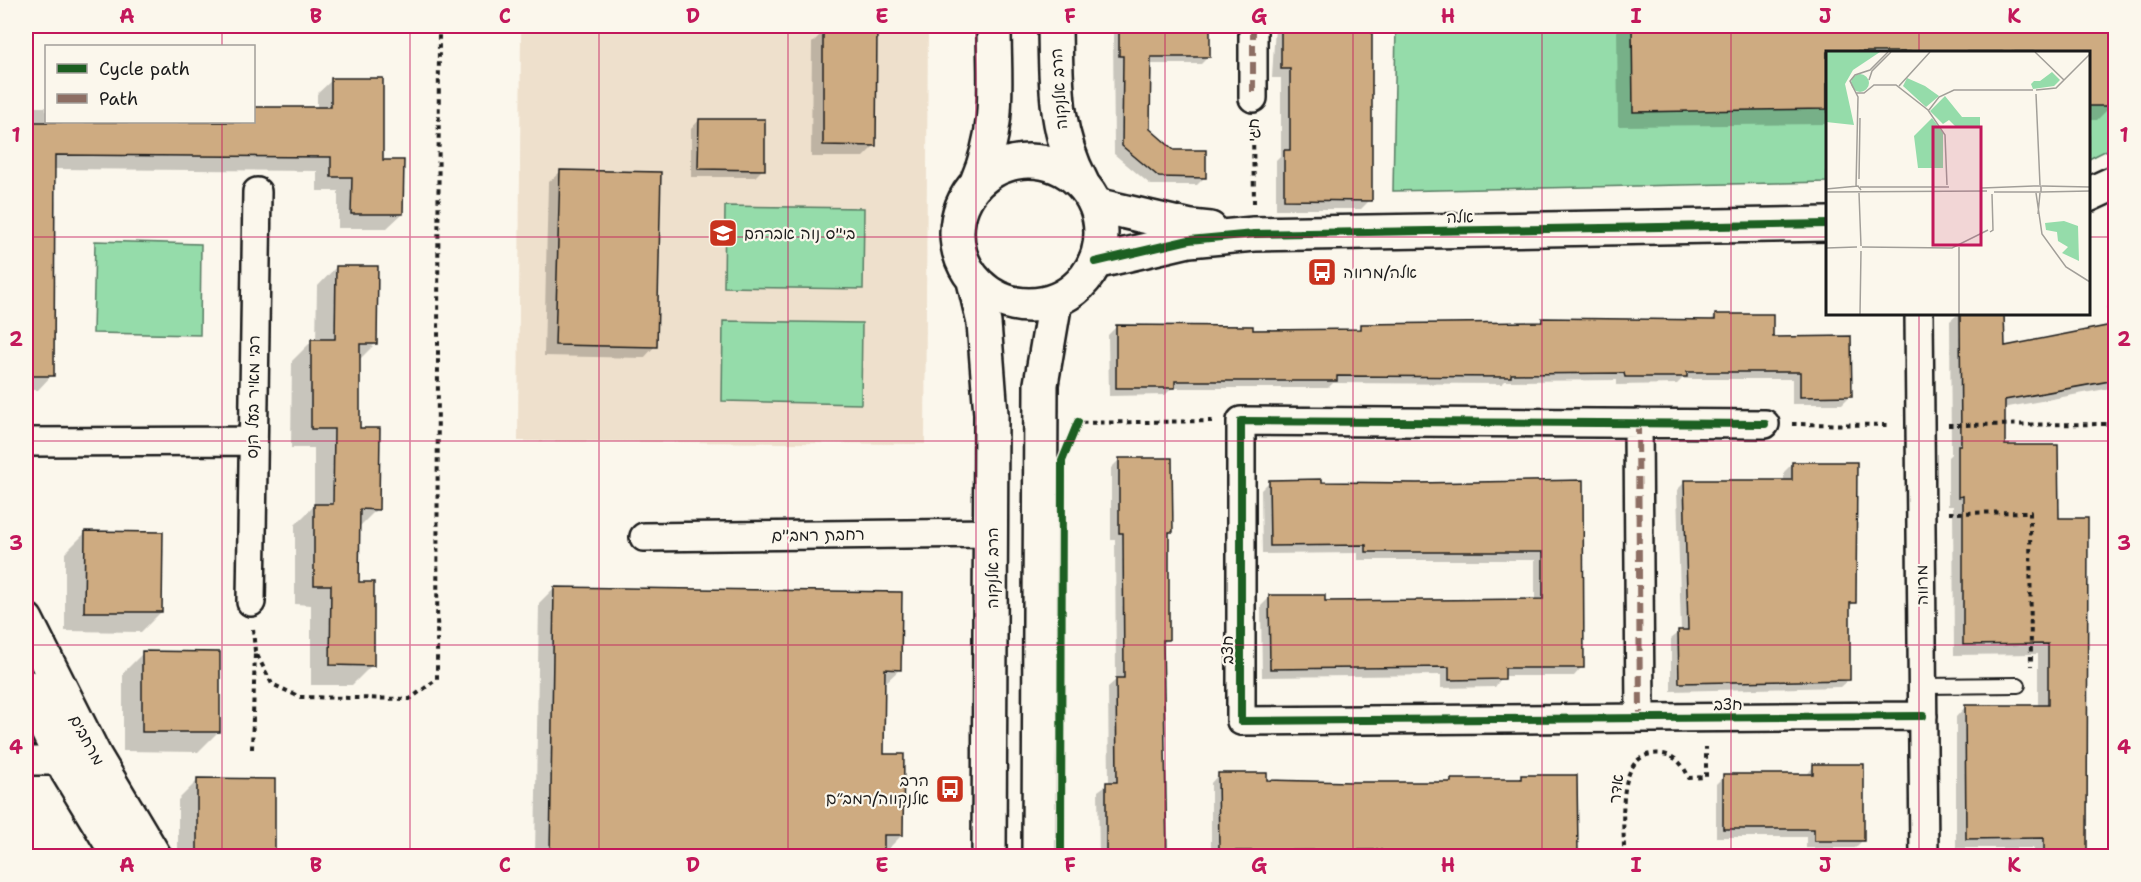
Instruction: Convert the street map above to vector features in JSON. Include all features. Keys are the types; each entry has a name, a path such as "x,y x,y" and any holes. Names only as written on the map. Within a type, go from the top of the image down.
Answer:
{"main road":[{"path":"977,182 1006,164 1030,160 1053,164 1089,194 1101,241 1095,262 1074,290 1055,301 1034,306 1011,303 991,295 974,281 959,252 956,231 964,200 977,182 989,153 995,126 994,26"},
{"name":"הרב אלנקוה","path":"1055,26 1056,81 1062,139 1089,194"},
{"path":"2090,194 2115,182"},
{"name":"אלה","path":"1089,194 1191,228 1254,234"},
{"name":"אלה","path":"1095,262 1189,240 1254,234 1826,224"},
{"name":"הרב אלנקוה","path":"974,281 984,323 989,368 993,533 990,856"},
{"path":"1039,856 1041,384 1055,301"},
{"name":"מרחבים","path":"26,620 95,757 154,856"},
{"name":"מרחבים","path":"26,687 63,761 119,856"}],"street":[{"name":"חגי","path":"1253,26 1253,98"},
{"name":"רבי מאיר בעל הנס","path":"251,602 257,192"},
{"name":"מרווה","path":"1919,315 1924,856"},
{"name":"חצב","path":"1765,424 1241,421 1241,721 1923,716"},
{"path":"1638,423 1640,718"},
{"path":"26,442 252,441"},
{"name":"רחבת רמב\"ם","path":"644,537 993,533"},
{"path":"26,761 63,761"}],"lane":[{"path":"1923,686 2018,685"}],"path":[{"path":"255,651 272,684 300,697 410,699 437,679 439,26"},
{"path":"1040,423 1179,421"},
{"path":"1074,432 1078,423"},
{"path":"1921,513 2030,512 2032,685 2018,685"},
{"path":"251,602 255,651 252,749"}],"shaded area":[{"name":"בי\"ס נוה אברהם","path":"521,26 928,26 925,444 518,441"}],"green space":[{"path":"1396,26 2115,26 2115,146 2090,158 2090,51 1826,51 1826,182 1393,191"},
{"path":"725,206 864,208 863,289 724,287"},
{"path":"95,241 201,244 200,335 93,333"},
{"path":"723,321 862,323 861,404 722,401"}],"building":[{"path":"1119,26 1210,26 1210,57 1151,57 1150,129 1174,150 1206,150 1206,178 1159,177 1122,146 1123,56 1119,56"},
{"path":"1281,26 1372,26 1372,201 1284,200 1284,150 1290,150 1290,69 1281,69"},
{"path":"1632,26 2113,26 2114,106 2090,106 2090,51 1826,51 1826,109 1633,112"},
{"path":"823,30 877,30 876,146 823,145"},
{"path":"331,78 383,78 383,160 404,160 403,214 351,214 352,177 331,177 331,157 55,155 54,376 26,376 26,122 255,123 255,107 331,107"},
{"path":"699,119 765,119 765,170 698,169"},
{"path":"560,170 661,172 657,347 555,345"},
{"path":"336,266 378,266 377,344 360,344 360,428 380,428 379,510 360,509 359,582 374,582 374,666 330,665 331,585 314,585 314,504 333,504 334,429 311,429 311,339 335,339"},
{"path":"1715,314 1773,314 1773,337 1851,336 1852,396 1800,397 1800,372 1687,372 1687,377 1625,377 1624,373 1511,374 1511,377 1337,376 1337,381 1175,381 1175,388 1116,388 1116,325 1253,326 1253,330 1361,329 1361,324 1542,322 1542,318 1715,320"},
{"path":"1960,315 2004,315 2005,346 2112,325 2115,342 2115,380 2005,400 2005,445 2058,445 2059,518 2088,518 2087,854 2044,854 2044,838 1966,839 1965,705 2048,705 2048,644 1963,645 1963,496 1958,497 1958,445 1961,445"},
{"path":"1119,458 1172,458 1173,532 1169,532 1169,640 1163,640 1167,856 1106,856 1106,782 1117,782 1116,678 1124,678 1123,533 1119,533"},
{"path":"1792,462 1857,462 1856,603 1850,603 1850,680 1679,683 1678,630 1688,630 1684,480 1792,480"},
{"path":"1322,479 1322,482 1417,483 1583,480 1584,668 1505,668 1505,679 1449,680 1449,667 1270,669 1269,595 1325,595 1325,601 1543,599 1543,552 1366,552 1366,545 1270,546 1269,480"},
{"path":"85,531 163,532 162,612 84,612"},
{"path":"554,587 902,592 901,670 885,669 884,754 904,754 903,835 884,835 884,856 550,856"},
{"path":"142,651 220,652 220,732 142,732"},
{"path":"1813,764 1864,764 1864,841 1814,841 1814,829 1723,829 1723,774 1813,774"},
{"path":"1218,773 1267,773 1267,780 1351,782 1451,782 1451,779 1521,779 1521,775 1577,775 1578,853 1451,856 1381,854 1381,850 1219,851"},
{"path":"197,778 275,779 275,856 197,856"}],"marked path":[{"path":"1253,26 1253,98"},
{"path":"1638,423 1640,718"}],"cycle path":[{"path":"1095,262 1189,240 1254,234 1826,224"},
{"path":"1765,424 1241,421 1241,721 1923,716"},
{"path":"1061,856 1062,461 1078,422"}],"place":[{"name":"בי\"ס נוה אברהם","path":"723,233"},
{"name":"אלה/מרווה","path":"1322,272"},
{"name":"הרב אלנקווה/רמב״ם","path":"950,789"}]}
